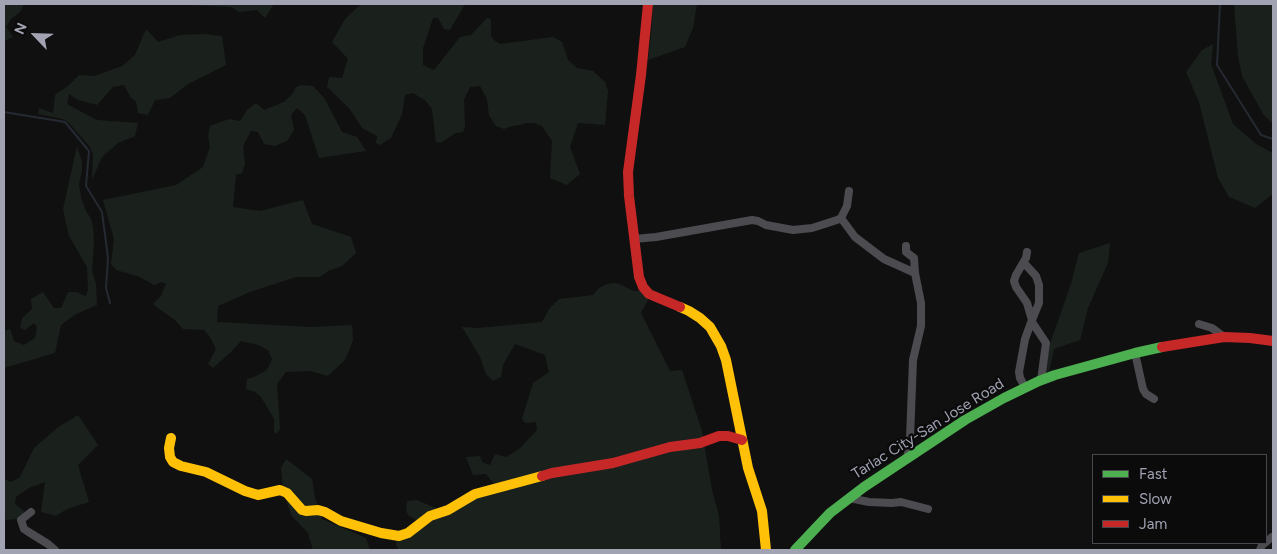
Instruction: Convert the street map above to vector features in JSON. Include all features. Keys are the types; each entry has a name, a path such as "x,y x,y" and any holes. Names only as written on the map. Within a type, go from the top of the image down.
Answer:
{"street":[{"path":"648,4 628,172 628,189 640,282 646,291 654,297 689,311 700,318 710,327 718,340 726,360 749,475 762,511 766,550"},
{"path":"634,239 656,237 752,220 766,225 793,230 812,228 841,218 847,206 849,191"},
{"path":"841,218 856,237 884,259 915,274"},
{"path":"906,246 906,252 914,258 921,303 920,326 913,360 910,438 907,459"},
{"path":"1027,252 1024,263 1014,281 1027,303 1032,321 1046,343 1041,380"},
{"path":"1024,263 1036,276 1039,285 1038,303 1025,339 1019,372 1025,387"},
{"path":"1199,324 1212,328 1224,337"},
{"name":"Tarlac City-San Jose Road","path":"795,550 817,526 849,498 966,420 1004,398 1041,380 1135,353 1171,345 1224,337 1273,341"},
{"path":"1135,353 1143,389 1146,394 1154,399"},
{"path":"171,438 170,457 173,462 181,466 206,472 245,491 258,494 280,490 287,493 306,512 318,510 341,521 398,536 408,533 430,516 448,510 476,494 548,474 626,460 670,447 700,443 719,436 728,436 742,440"},
{"path":"849,498 869,502 901,502 928,509"},
{"path":"31,512 21,520 24,529 55,550"}],"shaded area":[{"path":"4,4 24,4 20,12 11,19 6,27 13,37 4,41"},
{"path":"171,4 274,4 265,18 257,10 239,12 231,7"},
{"path":"361,4 465,4 450,30 444,29 438,18 433,18 423,48 423,65 434,70 460,37 471,35 487,18 491,19 491,36 500,44 553,37 562,42 568,60 577,68 593,71 605,82 608,91 605,125 578,123 570,147 580,174 567,185 550,178 552,141 542,126 526,123 504,129 496,126 489,115 487,99 480,86 470,87 464,100 465,127 463,132 456,133 440,143 436,142 432,109 426,101 413,93 405,95 402,114 391,138 380,145 376,143 377,136 362,128 349,108 327,87 329,77 342,78 348,59 332,42 345,19"},
{"path":"653,4 697,4 693,28 685,47 648,60 651,36"},
{"path":"1234,4 1273,4 1273,124 1263,114 1242,76 1238,56"},
{"path":"146,29 158,42 180,35 204,34 222,36 226,65 188,84 170,98 155,100 148,115 138,113 136,101 131,98 124,85 113,87 97,105 78,100 69,94 67,104 97,120 138,123 135,136 118,143 102,157 92,180 93,155 90,147 69,123 63,119 38,114 39,108 53,113 55,95 79,75 95,76 122,66 135,55"},
{"path":"1213,44 1211,64 1233,124 1256,144 1273,153 1273,194 1255,208 1229,197 1218,178 1199,102 1186,72 1202,50"},
{"path":"301,85 313,86 325,99 342,132 357,137 366,151 319,158 305,115 297,108 291,115 294,130 287,141 275,146 264,144 258,132 251,131 243,146 245,164 242,173 236,175 233,207 260,211 303,200 312,224 351,237 356,253 342,266 328,271 320,277 296,277 250,292 218,306 217,322 310,327 352,325 353,340 345,360 328,376 310,371 286,372 277,384 280,429 276,434 274,432 274,419 261,397 255,392 246,389 247,379 267,370 272,359 268,350 258,345 241,341 213,368 208,364 216,349 204,330 183,329 175,320 153,304 161,296 166,284 161,282 154,285 140,277 116,270 111,264 114,239 103,200 176,185 203,167 210,147 208,136 210,126 229,119 240,121 247,110 256,103 264,110 284,102 296,87"},
{"path":"77,146 82,162 79,184 81,197 93,227 92,271 96,284 97,305 76,314 61,325 55,353 4,368 4,331 10,329 14,341 24,345 35,338 37,327 34,323 25,330 20,328 22,318 32,309 31,299 43,292 54,308 61,308 68,292 76,292 86,296 88,290 87,267 69,236 63,209"},
{"path":"1110,243 1108,263 1088,308 1080,340 1054,349 1049,372 1039,375 1071,284 1079,253"},
{"path":"615,283 633,291 642,291 649,298 641,313 670,371 682,370 702,431 712,490 719,516 721,550 399,550 396,545 397,534 418,521 409,516 406,511 407,501 417,500 440,510 469,491 494,484 486,474 473,475 466,457 480,456 482,462 490,465 495,454 506,457 519,449 537,430 536,422 525,423 522,419 533,383 549,372 545,355 515,344 503,365 501,377 493,381 486,374 480,357 462,327 478,328 542,322 549,309 559,299 593,295 599,288"},
{"path":"78,415 98,445 78,465 89,502 67,509 56,516 41,512 45,482 29,488 16,497 15,504 25,512 18,519 6,520 4,517 4,479 11,482 20,477 34,448 57,428"},
{"path":"286,459 312,479 315,498 322,519 366,538 370,550 313,550 308,533 291,515 283,489 281,468"}],"waterway":[{"path":"1220,4 1217,65 1261,135 1273,139"},
{"path":"4,112 65,122 89,151 86,186 102,212 108,258 106,288 110,303"}],"traffic: fast":[{"path":"795,550 830,513 864,487 965,420 1004,398 1055,375 1162,347"}],"traffic: slow":[{"path":"680,307 700,318 710,327 721,346 726,360 748,468 762,511 766,550"},
{"path":"171,438 170,457 173,462 181,466 206,472 245,491 258,495 280,490 287,493 302,510 318,510 341,521 381,533 399,536 408,533 430,516 448,510 475,494 542,476"}],"traffic: jam":[{"path":"648,4 628,172 629,196 639,277 643,287 649,294 680,307"},
{"path":"1162,347 1224,337 1273,341"},
{"path":"542,476 613,463 670,447 700,443 719,436 728,436 742,440"}]}
